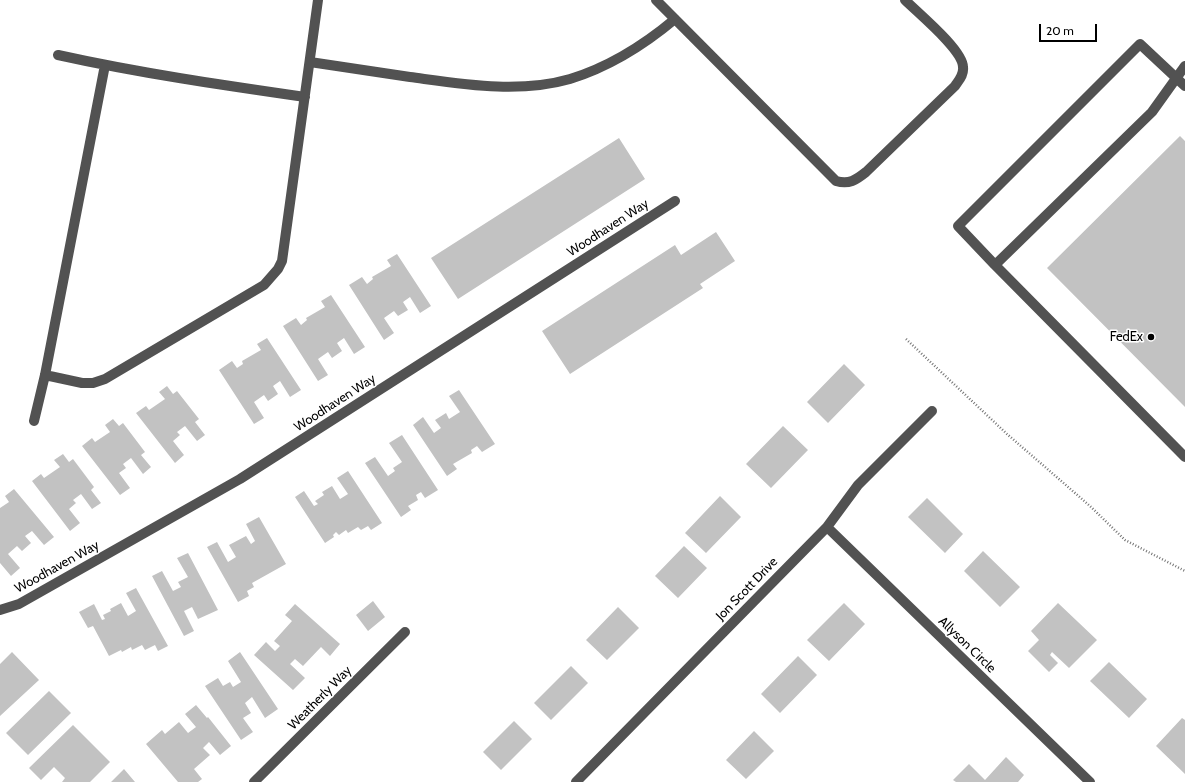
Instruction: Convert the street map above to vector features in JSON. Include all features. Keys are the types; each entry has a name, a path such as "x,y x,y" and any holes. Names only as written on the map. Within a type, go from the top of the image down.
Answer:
{"street":[{"path":"45,375 82,383 93,383 105,379 264,285 271,278 282,261 318,0"},
{"path":"656,0 836,180 844,183 855,181 866,172 955,86 962,77 964,66 961,58 952,45 904,0"},
{"path":"310,62 438,81 485,86 545,84 569,79 604,65 628,53 654,36 675,19"},
{"path":"1185,86 1140,44 958,226 1185,457"},
{"path":"58,55 105,65 305,97"},
{"path":"34,421 45,375 105,65"},
{"path":"995,265 1152,112 1185,66"},
{"name":"Woodhaven Way","path":"0,610 19,604 240,479 675,201"},
{"name":"Jon Scott Drive","path":"576,782 827,526 858,485 932,411"},
{"name":"Allyson Circle","path":"827,526 1090,782"},
{"name":"Weatherly Way","path":"254,782 405,632"}],"path":[{"path":"906,339 1007,434 1090,506 1125,540 1185,571"}],"building":[{"name":"FedEx","path":"1180,136 1185,141 1185,407 1047,268"},
{"path":"619,138 645,179 458,299 431,258"},
{"path":"716,232 735,261 700,284 703,288 570,374 542,331 675,245 681,255"},
{"path":"397,254 431,306 420,313 410,297 403,302 408,310 398,316 394,311 384,318 394,333 384,340 349,285 362,277 367,284 373,279 372,277 391,266 387,260"},
{"path":"331,295 365,347 354,354 344,338 337,343 342,351 332,358 328,352 318,359 328,375 318,381 283,326 296,318 301,325 307,320 306,318 325,307 321,301"},
{"path":"267,338 301,390 290,397 280,381 273,386 278,394 268,401 264,395 254,402 264,418 254,424 219,370 232,361 237,368 243,364 242,361 261,350 257,344"},
{"path":"844,364 865,385 828,423 807,402"},
{"path":"167,386 173,394 177,391 199,419 195,422 205,435 197,441 185,426 177,432 180,435 173,441 184,455 175,463 136,413 146,406 149,410 165,399 159,392"},
{"path":"459,390 495,444 482,452 477,446 471,450 472,453 453,464 457,469 447,476 413,425 423,417 434,433 441,428 435,420 446,413 449,419 460,412 449,396"},
{"path":"113,419 119,426 123,423 145,452 141,455 151,467 143,474 131,458 123,464 126,468 119,473 130,488 120,495 82,446 92,438 95,442 110,432 105,425"},
{"path":"783,426 808,450 771,488 746,464"},
{"path":"402,435 438,490 425,498 421,492 416,495 418,500 408,506 411,510 401,517 365,463 375,457 388,476 395,471 393,468 402,462 389,443"},
{"path":"63,454 69,462 73,459 94,487 91,490 101,503 92,509 81,494 73,500 76,503 69,509 80,523 70,531 32,481 41,474 44,478 60,467 54,460"},
{"path":"348,471 382,523 371,530 368,526 361,530 358,527 348,533 346,530 339,535 336,532 333,535 334,537 325,543 295,497 304,491 314,506 318,504 315,501 324,495 322,492 332,486 340,499 348,494 337,478"},
{"path":"14,489 54,537 44,545 32,531 25,536 31,543 22,551 17,546 8,554 20,568 11,576 0,563 0,508 9,502 5,496"},
{"path":"720,496 741,517 706,553 685,533"},
{"path":"927,498 963,534 945,553 908,517"},
{"path":"259,517 286,564 252,583 254,587 247,591 249,596 238,602 207,547 217,542 228,562 236,557 229,545 246,536 251,544 255,541 246,524"},
{"path":"684,546 707,568 678,598 655,576"},
{"path":"983,551 1020,587 1000,607 964,571"},
{"path":"188,553 218,610 198,619 192,607 184,611 194,631 184,636 152,576 162,571 173,591 181,587 178,582 188,577 177,558"},
{"path":"136,588 168,646 158,651 155,645 145,650 142,645 132,650 131,647 122,652 121,650 109,656 93,626 88,628 79,612 94,604 102,620 105,619 103,615 121,603 128,616 136,611 126,593"},
{"path":"373,601 385,617 368,631 356,615"},
{"path":"844,603 865,624 829,661 807,640"},
{"path":"1058,603 1097,640 1069,668 1052,652 1050,655 1058,663 1049,672 1028,651 1039,640 1031,631"},
{"path":"295,604 340,644 330,656 321,647 303,666 295,659 290,664 305,678 293,690 254,655 266,642 275,651 280,646 274,641 292,621 285,615"},
{"path":"618,607 639,628 607,660 586,640"},
{"path":"12,652 39,680 0,716 0,664"},
{"path":"240,652 278,709 265,718 252,697 245,703 251,713 243,718 253,732 241,740 205,686 218,678 223,686 230,682 233,687 241,682 228,661"},
{"path":"798,656 817,675 780,713 761,694"},
{"path":"1109,662 1147,699 1129,718 1090,681"},
{"path":"571,666 588,683 551,720 534,703"},
{"path":"49,691 71,713 28,755 6,733"},
{"path":"196,705 207,718 208,717 231,746 220,755 209,742 203,748 210,755 194,769 202,779 198,782 178,782 146,744 162,730 165,734 179,722 188,733 196,727 185,714"},
{"path":"1182,718 1185,720 1185,774 1156,746"},
{"path":"514,721 532,739 501,770 483,752"},
{"path":"73,725 110,762 90,782 62,782 65,778 54,767 41,780 29,768"},
{"path":"754,731 774,751 746,779 726,760"},
{"path":"1006,757 1024,775 1018,782 956,782 953,780 969,764 985,780"},
{"path":"124,769 135,782 111,782"}],"place":[{"name":"FedEx","path":"1151,337"}]}
